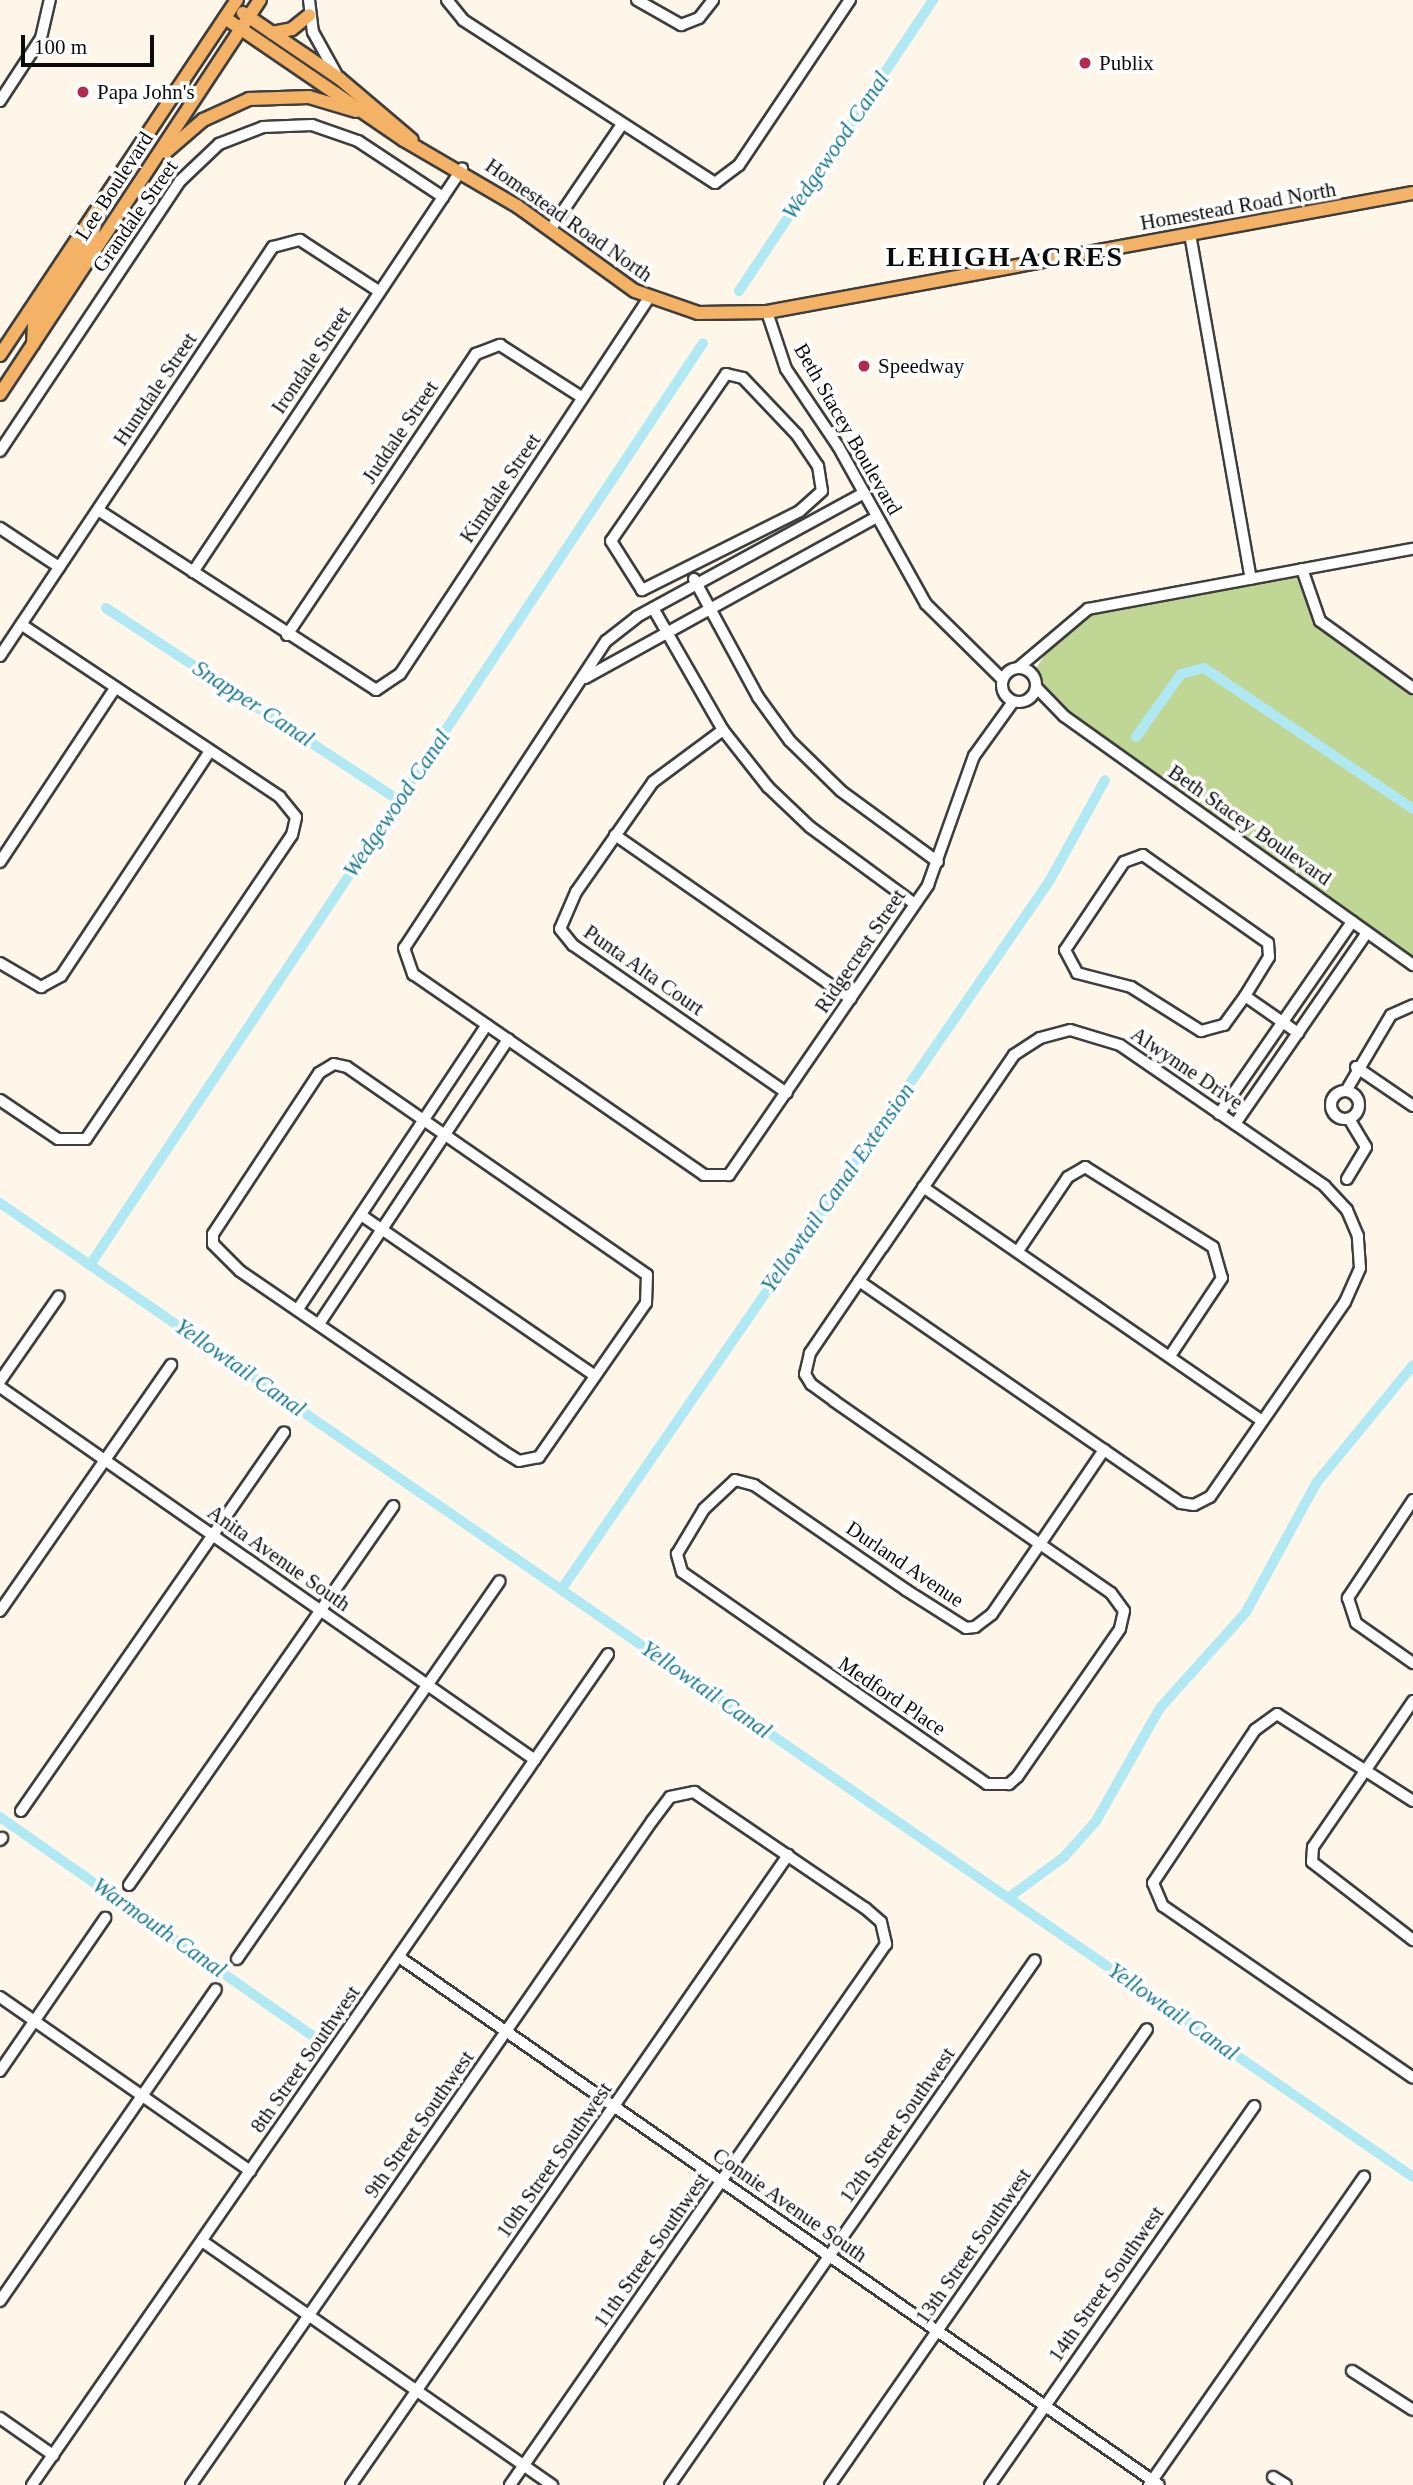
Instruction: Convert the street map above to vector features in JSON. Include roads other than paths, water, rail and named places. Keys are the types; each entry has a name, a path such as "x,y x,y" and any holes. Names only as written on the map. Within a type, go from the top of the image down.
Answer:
{"main road":[{"name":"Lee Boulevard","path":"0,394 260,0"},
{"name":"Lee Boulevard","path":"0,355 235,3"},
{"name":"Homestead Road North","path":"235,3 249,17 340,79 412,140"},
{"path":"272,33 292,29 309,15"},
{"name":"Homestead Road North","path":"225,18 379,121 462,169 648,299 698,313 768,312 1413,193"},
{"path":"136,187 191,129 249,99 309,97 379,121"},
{"path":"33,345 34,324 93,232 97,209"}],"street":[{"path":"0,101 41,38 50,0"},
{"path":"309,0 309,15 317,43 340,79"},
{"path":"447,0 463,20 621,126 715,183 739,165 849,0"},
{"path":"637,0 681,25 699,18 713,0"},
{"path":"551,230 621,126"},
{"name":"Grandale Street","path":"0,450 180,181 219,144 263,127 319,127 358,141 443,197"},
{"name":"Irondale Street","path":"193,572 462,169"},
{"path":"1190,233 1251,579"},
{"name":"Huntdale Street","path":"0,656 274,247 300,240 380,292"},
{"name":"Kimdale Street","path":"287,635 376,690 400,674 648,299"},
{"name":"Beth Stacey Boulevard","path":"768,312 786,369 864,493 930,610 1002,679"},
{"name":"Juddale Street","path":"287,635 476,354 500,345 583,398"},
{"path":"724,375 740,376 760,395 818,466 821,491 800,511 689,570 642,590 610,544 724,375"},
{"path":"319,1324 508,1040 413,974 404,958 432,902 606,641 653,608 864,493"},
{"path":"98,510 287,635"},
{"path":"800,511 809,525"},
{"path":"583,679 708,605 877,517"},
{"path":"0,528 59,567"},
{"path":"1051,637 1028,699 1013,702 1003,693 1002,679 1051,637 1087,609 1413,549"},
{"path":"1302,569 1320,621 1413,688"},
{"path":"689,570 758,697 801,753 857,803 938,862"},
{"path":"653,608 723,730 788,807 915,904"},
{"path":"0,1100 74,1143 101,1120 292,835 296,817 280,797 21,624"},
{"name":"Beth Stacey Boulevard","path":"982,659 1015,668"},
{"path":"1015,668 1035,683"},
{"name":"Beth Stacey Boulevard","path":"1035,683 1064,716"},
{"path":"0,862 115,688"},
{"name":"Ridgecrest Street","path":"508,1040 717,1178 737,1167 915,904 938,862 966,775 994,720 1003,693"},
{"name":"Beth Stacey Boulevard","path":"1028,699 1064,716 1413,965"},
{"name":"Ridgecrest Street","path":"994,720 1013,702"},
{"name":"Punta Alta Court","path":"723,730 653,782 562,917 565,939 787,1093"},
{"path":"0,963 41,986 61,976 210,751"},
{"path":"615,835 851,999"},
{"path":"1143,855 1268,943 1269,957 1245,996 1224,1025 1201,1031 1131,987 1077,973 1065,950 1124,862 1143,855"},
{"path":"1219,1114 1352,922"},
{"path":"1235,1124 1367,933"},
{"path":"1245,996 1298,1032"},
{"path":"1347,1180 1366,1147 1349,1119 1332,1107 1346,1091 1356,1067 1391,1015 1413,1005"},
{"path":"298,1309 487,1025"},
{"name":"Alwynne Drive","path":"1040,1544 834,1401 805,1374 810,1353 1014,1055 1055,1032 1108,1038 1338,1197 1354,1221 1361,1253 1345,1302 1210,1497 1194,1505 1104,1450"},
{"path":"334,1064 425,1121 633,1264 650,1285 646,1303 545,1450 530,1461 503,1451 220,1256 214,1244 220,1224 312,1084 334,1064"},
{"path":"1356,1067 1413,1106"},
{"path":"1346,1091 1360,1106 1349,1119"},
{"path":"1018,1251 1068,1177 1085,1167 1202,1240 1220,1255 1222,1278 1170,1356"},
{"path":"923,1187 1262,1421"},
{"path":"361,1215 595,1376"},
{"path":"859,1281 1104,1450"},
{"path":"0,1381 59,1296"},
{"path":"0,1611 171,1365"},
{"name":"Anita Avenue South","path":"0,1387 535,1759"},
{"path":"21,1811 285,1432"},
{"name":"Durland Avenue","path":"735,1480 754,1485 966,1628 992,1614 1104,1450"},
{"name":"Medford Place","path":"735,1480 722,1486 681,1542 682,1572 987,1784 998,1787 1017,1777 1120,1629 1124,1611 1111,1593 1040,1544"},
{"path":"1413,1500 1352,1588 1349,1614 1413,1663"},
{"path":"129,1885 393,1506"},
{"path":"1402,1517 1413,1525"},
{"path":"237,1959 500,1581"},
{"name":"8th Street Southwest","path":"32,2485 608,1654"},
{"path":"1413,1701 1313,1847 1312,1862 1413,1940"},
{"path":"1413,1801 1277,1714 1255,1730 1158,1871 1155,1896 1413,2078"},
{"name":"9th Street Southwest","path":"191,2485 652,1821 683,1791 703,1796 788,1856"},
{"name":"11th Street Southwest","path":"510,2485 881,1952 887,1930 788,1856"},
{"name":"10th Street Southwest","path":"351,2485 788,1856"},
{"path":"0,2071 105,1918"},
{"name":"Connie Avenue South","path":"399,1957 1046,2405 1153,2483"},
{"name":"12th Street Southwest","path":"670,2485 1035,1960"},
{"path":"0,2301 216,1989"},
{"path":"0,1997 250,2171"},
{"name":"13th Street Southwest","path":"830,2485 1147,2028"},
{"name":"14th Street Southwest","path":"990,2485 1254,2106"},
{"path":"1153,2483 1364,2177"},
{"path":"202,2241 552,2485"},
{"path":"1352,2371 1410,2408 1413,2395"},
{"path":"0,2418 53,2455"},
{"path":"1273,2477 1286,2485"}],"waterway":[{"name":"Wedgewood Canal","path":"739,291 933,0"},
{"name":"Wedgewood Canal","path":"90,1265 703,343"},
{"name":"Snapper Canal","path":"106,608 400,801"},
{"name":"Yellowtail Canal Extension","path":"1136,737 1181,674 1204,668 1413,809"},
{"name":"Yellowtail Canal Extension","path":"561,1590 1050,880 1105,780"},
{"name":"Yellowtail Canal","path":"0,1203 1413,2177"},
{"path":"1008,1898 1064,1857 1096,1821 1160,1708 1246,1612 1317,1482 1413,1365"},
{"name":"Warmouth Canal","path":"0,1817 319,2040"}],"place":[{"name":"Publix","path":"1085,63"},
{"name":"Papa John's","path":"83,92"},
{"name":"Speedway","path":"864,366"}],"district":[{"name":"LEHIGH ACRES","path":"1005,257"}]}
